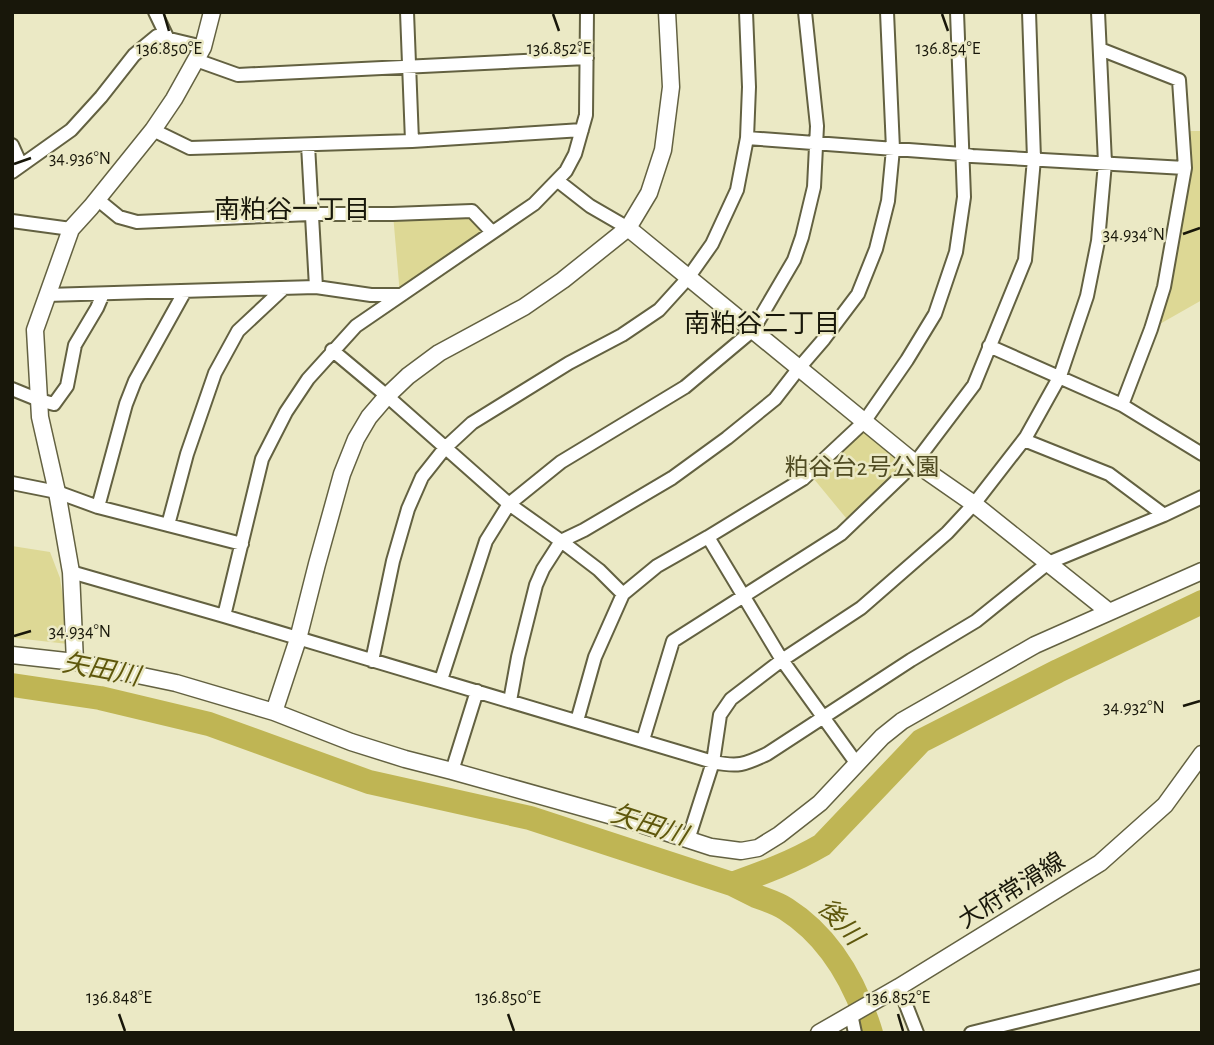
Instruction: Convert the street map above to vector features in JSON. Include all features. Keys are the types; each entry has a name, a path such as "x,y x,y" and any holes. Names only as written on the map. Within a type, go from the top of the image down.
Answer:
{"street":[{"path":"155,12 168,39"},
{"path":"75,662 71,572 40,416 35,330 72,229 153,130 174,99 199,53 212,12"},
{"path":"407,12 412,141"},
{"path":"224,615 262,459 286,412 307,379 356,326 534,204 558,181 571,163 586,115 587,12"},
{"path":"274,712 298,639 342,474 356,439 369,417 408,376 439,353 524,307 628,228 649,193 663,150 671,87 667,12"},
{"path":"372,660 393,561 408,509 422,477 445,448 472,423 569,363 622,335 659,310 688,278 712,244 737,190 747,138 747,12"},
{"path":"441,680 486,541 509,504 561,462 685,387 753,330 794,260 814,187 817,144 805,12"},
{"path":"510,701 536,585 542,569 561,541 672,478 775,399 858,294 876,249 888,201 893,149 887,12"},
{"path":"577,721 596,657 623,594 657,566 803,479 864,422 935,314 956,252 964,197 957,12"},
{"path":"643,740 673,640 841,534 915,463 974,385 1025,260 1034,159 1028,12"},
{"path":"688,840 713,762 720,715 731,699 782,660 861,608 947,533 974,504 1024,440 1060,376 1087,296 1098,242 1105,163 1098,12"},
{"path":"12,145 17,169 71,130 134,55 157,37 199,53 238,75 587,58"},
{"path":"1100,49 1180,80 1185,168 1164,287 1122,405"},
{"path":"153,130 190,148 412,141 582,130"},
{"path":"747,138 1185,168"},
{"path":"308,145 316,287"},
{"path":"558,181 590,206 628,228 915,463 974,504 1108,611"},
{"path":"97,199 118,217 137,222 310,214 472,211 492,232"},
{"path":"12,221 72,229"},
{"path":"47,295 316,287 371,295 400,295"},
{"path":"168,525 187,454 215,373 238,331 284,288"},
{"path":"98,507 126,404 135,381 185,291"},
{"path":"12,389 54,404 67,386 75,345 103,294"},
{"path":"989,346 1122,405 1202,454"},
{"path":"332,351 509,504 599,570 623,594"},
{"path":"1024,440 1109,474 1164,515"},
{"path":"12,483 57,492 98,507 242,544"},
{"path":"71,572 733,766 746,764 767,754 976,621 1048,564 1202,498"},
{"path":"708,537 782,660 857,764"},
{"path":"12,655 75,662 176,683 274,712 405,759 634,822 711,847 741,851 758,848 820,803 882,737 902,721 1035,645 1202,571"},
{"path":"452,771 477,691"},
{"name":"大府常滑線","path":"819,1033 1100,863 1165,805 1202,754"},
{"path":"971,1033 1202,976"},
{"path":"899,987 917,1033"},
{"path":"851,1014 855,1033"}],"green space":[{"path":"1182,131 1202,131 1202,300 1151,329 1185,168"},
{"path":"472,211 492,232 400,295 393,214"},
{"name":"粕谷台2号公園","path":"864,422 915,463 851,524 809,473"},
{"path":"12,546 50,552 60,578 68,644 15,638 12,625"}],"waterway":[{"name":"矢田川","path":"732,884 789,862 822,845 921,741 1202,602"},
{"name":"矢田川","path":"12,685 100,698 209,724 369,782 530,818 732,884 783,907 816,933 849,980 871,1033"}],"district":[{"name":"南粕谷一丁目","path":"292,210"},
{"name":"南粕谷二丁目","path":"762,324"}],"water label":[{"name":"後川","path":"840,922"}]}
